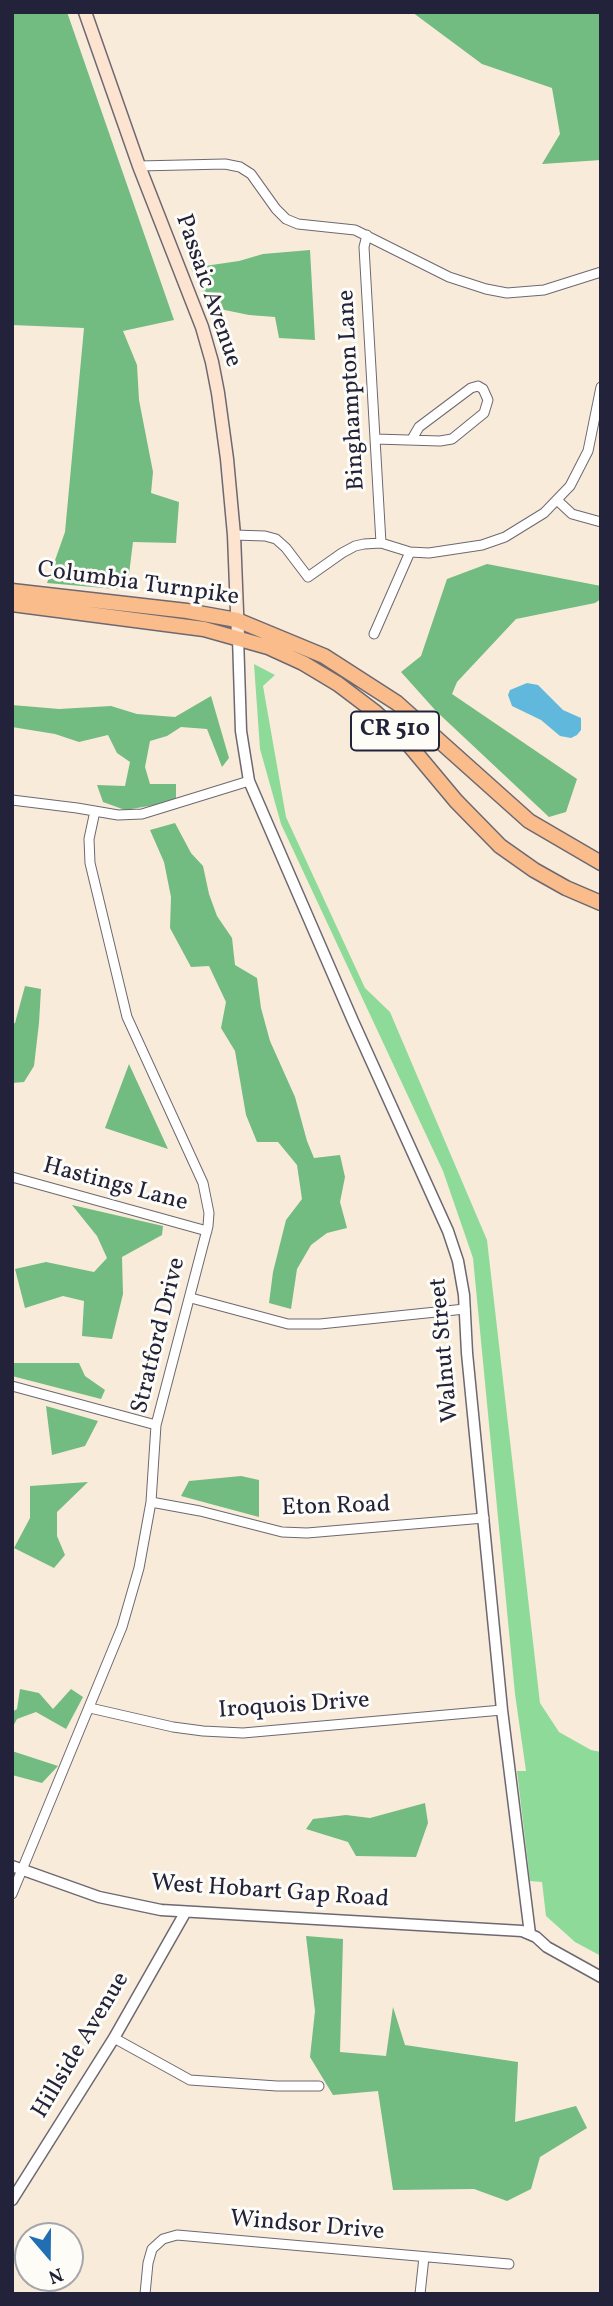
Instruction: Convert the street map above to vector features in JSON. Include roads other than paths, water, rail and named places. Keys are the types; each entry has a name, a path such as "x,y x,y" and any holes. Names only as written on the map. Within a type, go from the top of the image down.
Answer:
{"main road":[{"name":"Passaic Avenue","path":"85,12 139,166 202,327 212,362 227,459 234,535 238,637"},
{"name":"Columbia Turnpike","path":"12,591 187,611 237,620 324,656 363,680 416,720 513,809 550,835 601,863"},
{"name":"Columbia Turnpike","path":"12,604 204,629 268,647 303,663 338,684 375,712 405,740 456,801 500,846 534,870 601,903"}],"street":[{"path":"139,166 225,164 240,167 251,174 286,219 299,224 346,228 367,235 468,285 507,293 544,290 601,272"},
{"name":"Binghampton Lane","path":"367,235 364,247 381,543"},
{"path":"375,439 440,442 452,439 484,413 488,400 483,389 478,386 471,388 419,427 412,439"},
{"path":"234,535 276,539 309,577 355,546 381,543 410,552 450,552 482,545 526,527 558,501 570,486 588,451 601,387"},
{"path":"558,501 572,514 601,522"},
{"path":"374,634 410,552"},
{"name":"Walnut Street","path":"238,637 241,731 250,781 353,1021 448,1231 458,1261 465,1309 502,1710 530,1934"},
{"path":"12,800 118,816 142,814 250,781"},
{"name":"Stratford Drive","path":"12,1894 18,1868 90,1708 122,1627 139,1569 151,1503 156,1425 191,1298 209,1213 203,1183 127,1017 90,863 89,839 95,811"},
{"name":"Hastings Lane","path":"12,1177 207,1231"},
{"path":"191,1298 288,1324 320,1324 465,1309"},
{"path":"12,1386 156,1425"},
{"name":"Eton Road","path":"151,1503 200,1511 282,1532 307,1534 484,1518"},
{"name":"Iroquois Drive","path":"90,1708 173,1727 243,1732 502,1710"},
{"name":"West Hobart Gap Road","path":"18,1868 99,1897 185,1913 511,1929 530,1934"},
{"name":"Hillside Avenue","path":"12,2200 114,2038 185,1913"},
{"path":"530,1934 547,1947 601,1977"},
{"path":"114,2038 190,2080 319,2086"},
{"name":"Windsor Drive","path":"145,2294 152,2249 163,2239 177,2235 509,2264"},
{"path":"420,2294 424,2257"}],"water":[{"path":"527,683 538,685 563,710 581,718 581,730 577,735 571,738 560,736 541,720 512,706 508,695 510,690"}]}
